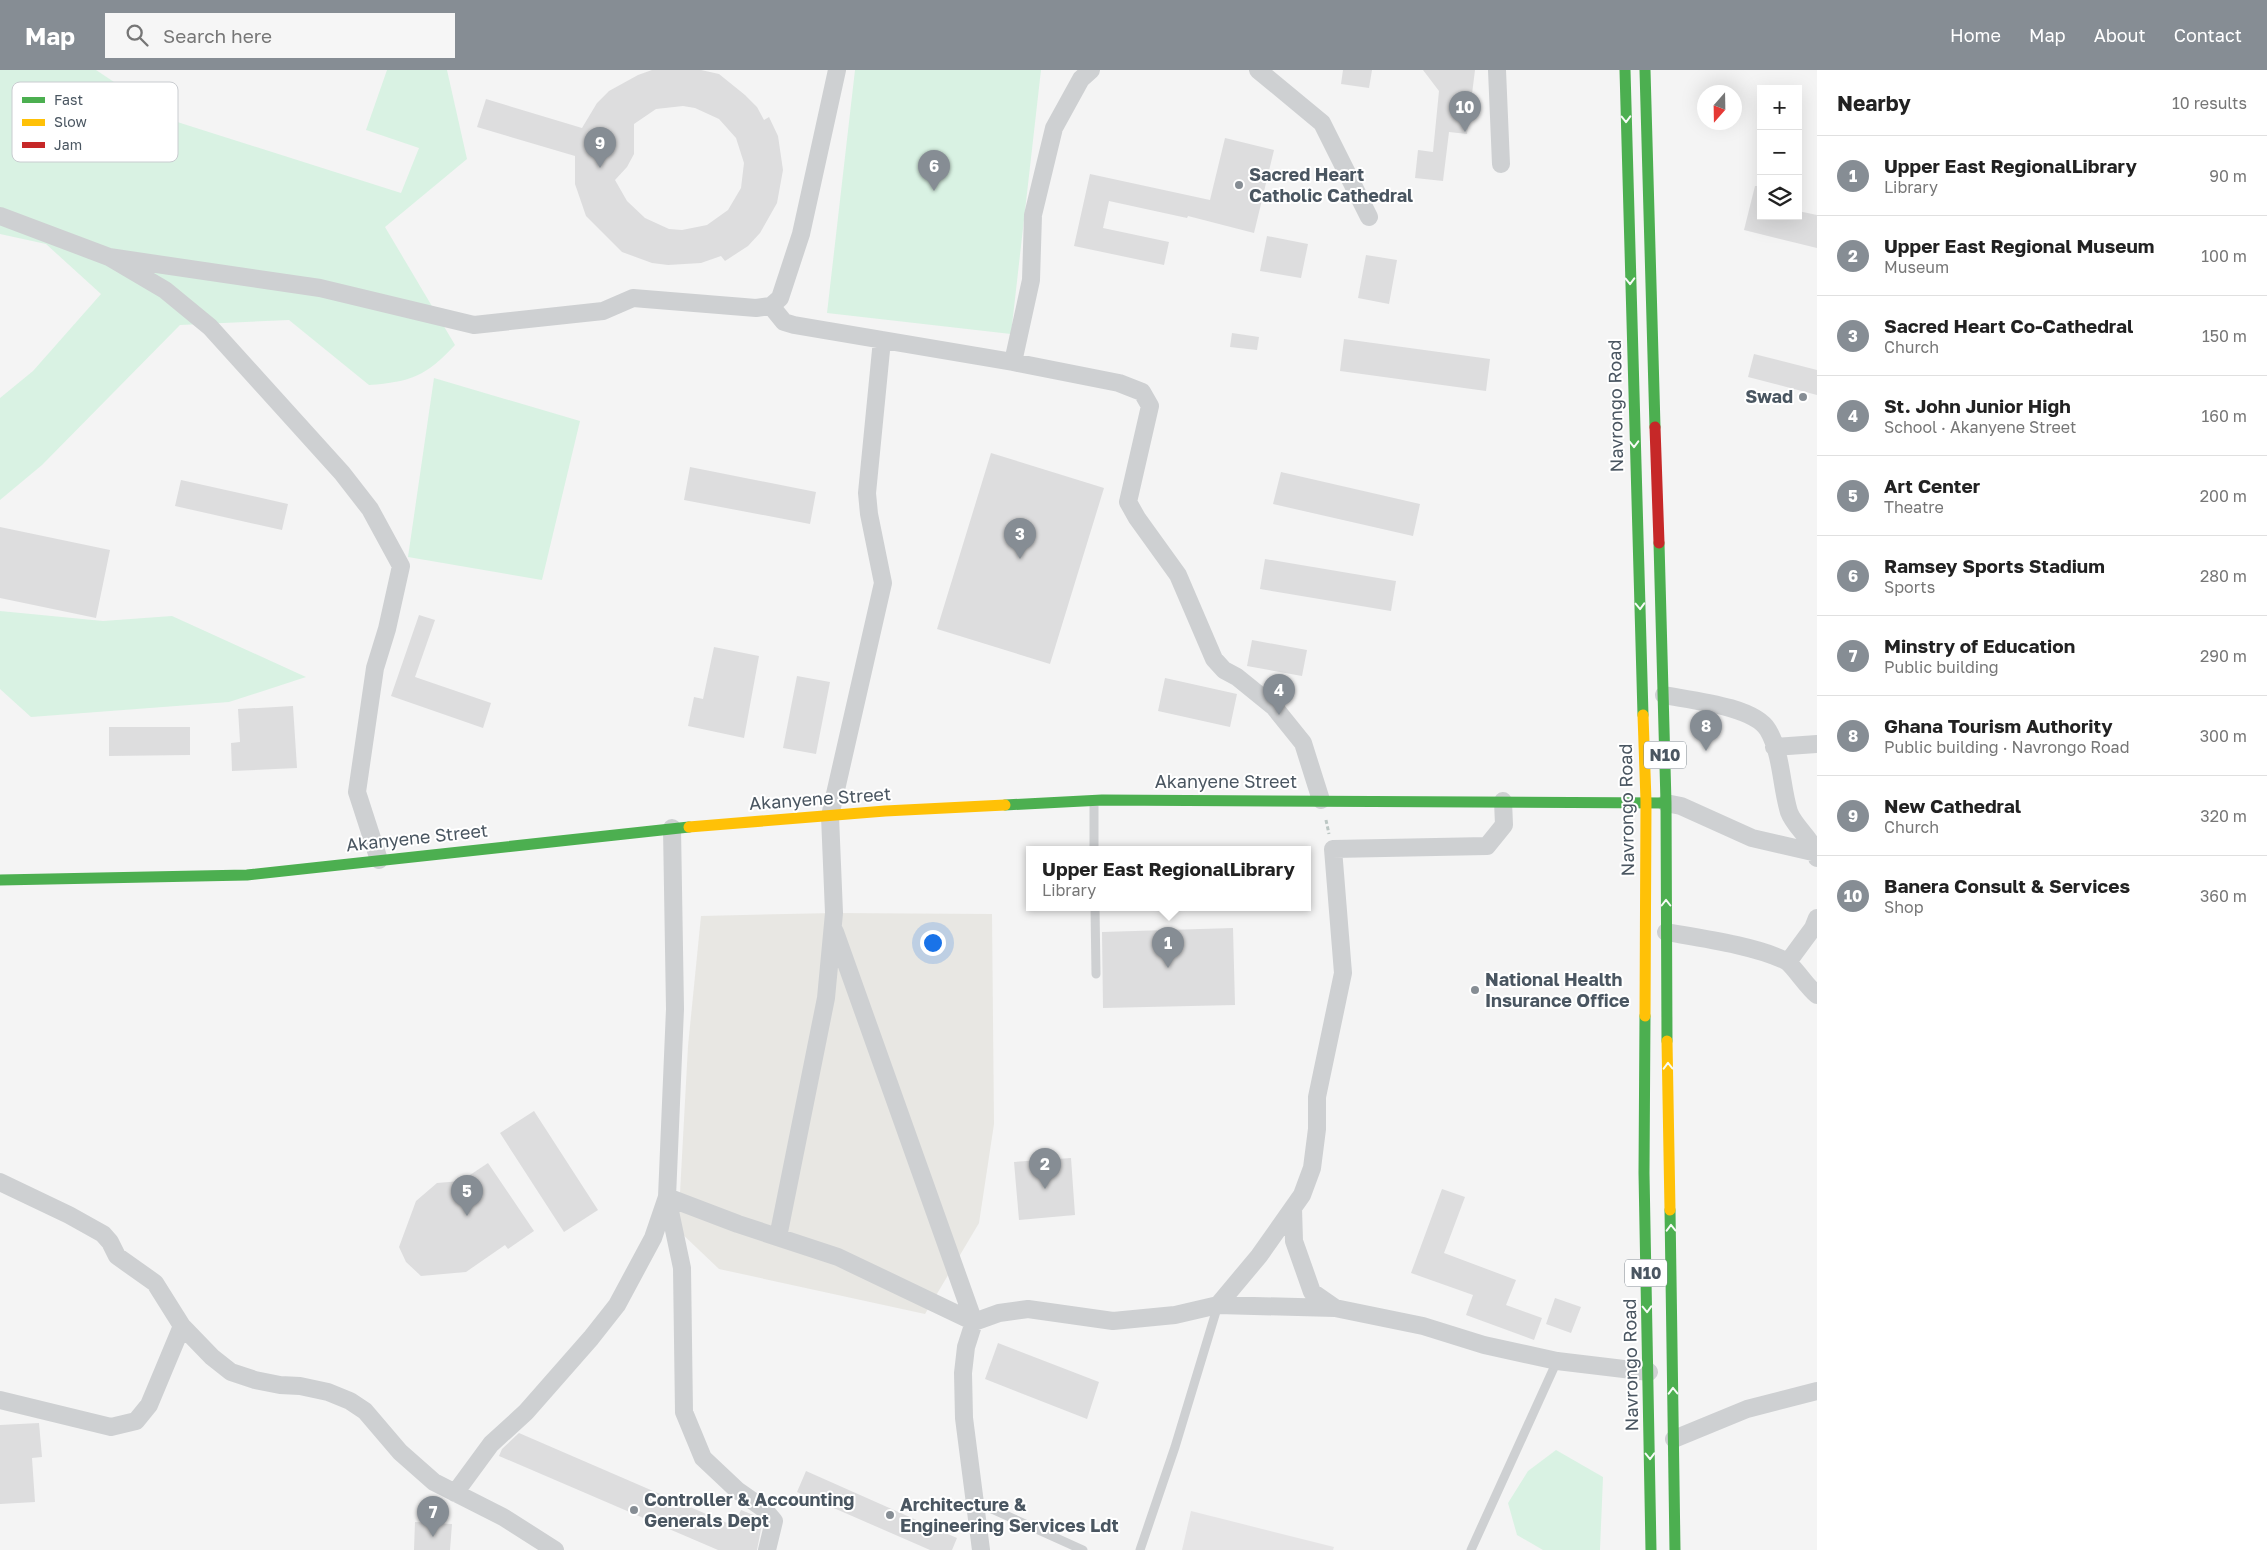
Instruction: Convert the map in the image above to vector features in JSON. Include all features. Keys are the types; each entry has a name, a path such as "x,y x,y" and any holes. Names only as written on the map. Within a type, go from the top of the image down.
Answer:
{"main road":[{"name":"Navrongo Road","path":"1625,70 1646,801 1644,1173 1651,1550"},
{"name":"N10","path":"1645,70 1664,695 1675,1550"},
{"name":"Akanyene Street","path":"0,880 247,875 672,828 830,816 1094,800 1646,801 1666,803"}],"street":[{"path":"109,257 320,288 474,325 603,311 633,298 756,308 771,306 780,298 801,234 837,70"},
{"path":"1258,70 1322,123 1370,217"},
{"path":"1498,70 1501,164"},
{"path":"1013,362 1031,280 1034,215 1054,128 1081,73"},
{"path":"0,216 109,257 165,290 210,327 342,473 370,509 400,566 387,629 375,668 357,792 379,860"},
{"path":"771,306 784,322 794,325 1013,362 1119,383 1142,392 1150,406 1128,502 1137,518 1178,575 1214,659 1224,670 1237,677 1274,707 1302,743 1322,800"},
{"path":"778,1238 826,998 833,925 830,816 883,583 867,493 882,340"},
{"path":"1664,695 1741,711 1758,719 1768,729 1790,813 1817,855"},
{"path":"1774,747 1817,744"},
{"path":"1218,1305 1236,1287 1302,1195 1312,1168 1317,1129 1317,1096 1343,973 1333,849 1487,846 1504,824 1503,801"},
{"path":"1666,803 1682,806 1752,838 1817,855"},
{"path":"672,828 675,1009 667,1197 682,1268 684,1412 703,1458 737,1490 764,1509 774,1521 767,1550"},
{"path":"1788,962 1813,928 1817,918"},
{"path":"833,925 974,1322 966,1347 963,1372 964,1418 973,1500 981,1550"},
{"path":"1666,932 1719,942 1788,962 1803,983 1817,995"},
{"path":"0,1182 69,1215 103,1234 110,1242 117,1256 155,1283 182,1326 231,1372 255,1380 328,1392 350,1400 366,1411 416,1469 434,1482 503,1517 555,1550"},
{"path":"667,1197 778,1238 838,1257 974,1322 999,1313 1028,1310 1113,1321 1175,1315 1218,1305 1335,1308 1423,1326 1484,1345 1557,1361 1649,1372"},
{"path":"455,1493 491,1444 526,1412 591,1338 617,1305 653,1238 667,1197"},
{"path":"1293,1208 1294,1241 1312,1292 1335,1308"},
{"path":"0,1400 111,1427 136,1421 149,1405 182,1326"},
{"path":"1674,1439 1747,1409 1817,1391"}],"lane":[{"path":"1094,800 1094,846"},
{"path":"1095,911 1096,974"},
{"path":"1140,1550 1175,1447 1218,1305"},
{"path":"1471,1550 1557,1361"},
{"path":"973,1500 1083,1550"}],"path":[{"path":"1322,800 1333,849"}],"shaded area":[{"path":"834,913 992,914 994,1124 979,1223 925,1314 719,1269 678,1230 688,1046 701,916"},
{"path":"1191,1511 1334,1547 1333,1550 1182,1550"}],"green space":[{"path":"0,70 96,70 114,82 12,82 12,162 178,162 178,122 401,193 419,148 366,130 387,70 447,70 467,159 385,227 455,345 435,364 417,376 396,382 369,385 289,320 180,325 42,465 0,500 0,398 33,371 101,294 46,244 0,234"},
{"path":"855,70 1041,70 1011,334 827,313"},
{"path":"434,378 580,421 542,580 408,557"},
{"path":"0,611 103,621 172,616 306,677 229,702 31,717 0,689"},
{"path":"1556,1450 1603,1477 1600,1550 1543,1550 1517,1535 1508,1503 1528,1471"}],"building":[{"path":"652,70 701,70 719,74 757,107 764,120 769,117 778,136 783,170 777,203 760,233 748,246 725,261 721,256 701,263 668,265 652,263 622,252 586,216 575,184 575,156 477,127 486,99 582,128 597,103 609,91 638,75","holes":["683,106 695,108 719,119 736,138 744,163 741,188 728,210 707,225 682,230 669,229 645,218 627,201 615,180 627,167 634,154 634,124 656,109"]},
{"path":"1343,70 1372,70 1369,88 1341,84"},
{"path":"1423,70 1475,70 1467,134 1449,132 1443,181 1415,178 1418,150 1433,152 1439,91"},
{"path":"1225,138 1274,150 1254,233 1188,216 1187,218 1109,201 1103,228 1169,242 1164,265 1074,246 1090,174 1210,200"},
{"path":"1755,186 1757,186 1757,220 1802,220 1802,212 1817,215 1817,248 1744,230"},
{"path":"1267,236 1308,244 1301,278 1260,271"},
{"path":"1366,255 1397,260 1389,304 1358,298"},
{"path":"1232,333 1259,337 1257,350 1230,347"},
{"path":"1344,339 1490,359 1486,391 1340,371"},
{"path":"1754,354 1817,370 1817,395 1748,377"},
{"path":"991,453 1104,488 1050,664 937,629"},
{"path":"690,467 816,492 810,524 684,500"},
{"path":"1281,472 1420,504 1413,536 1273,504"},
{"path":"181,480 288,504 282,530 175,506"},
{"path":"0,527 110,550 96,618 0,598"},
{"path":"1265,559 1396,581 1391,611 1260,589"},
{"path":"419,615 435,620 415,677 491,703 483,728 391,696"},
{"path":"1252,640 1307,650 1302,676 1247,666"},
{"path":"714,647 759,656 744,738 688,726 694,697 703,699"},
{"path":"797,676 830,682 816,754 783,748"},
{"path":"1165,678 1237,694 1230,727 1158,711"},
{"path":"293,706 297,768 232,771 231,743 240,742 238,709"},
{"path":"109,727 190,727 190,755 109,756"},
{"path":"1233,928 1235,1005 1103,1008 1102,932"},
{"path":"534,1111 598,1210 564,1232 500,1133"},
{"path":"1071,1158 1075,1215 1019,1220 1014,1162"},
{"path":"488,1163 534,1231 508,1249 505,1245 466,1272 421,1276 406,1262 399,1247 416,1201 437,1183 461,1181"},
{"path":"1442,1189 1465,1197 1444,1253 1516,1280 1506,1305 1542,1318 1534,1340 1466,1315 1473,1295 1411,1273"},
{"path":"1555,1298 1581,1307 1571,1333 1546,1324"},
{"path":"998,1343 1099,1382 1087,1419 985,1379"},
{"path":"39,1423 42,1457 32,1458 35,1502 0,1504 0,1425"},
{"path":"519,1433 734,1526 741,1510 756,1516 762,1524 757,1550 718,1550 499,1456 502,1449"},
{"path":"806,1471 957,1538 952,1550 930,1550 797,1492"},
{"path":"415,1522 452,1524 450,1550 414,1550"}],"traffic: fast":[{"path":"1625,70 1643,715"},
{"path":"1645,70 1655,427"},
{"path":"1659,543 1666,803 1667,1041"},
{"path":"1005,805 1102,800 1666,803"},
{"path":"0,880 247,875 689,827"},
{"path":"1645,1016 1644,1173 1651,1550"},
{"path":"1670,1210 1675,1550"}],"traffic: slow":[{"path":"1643,715 1646,801 1645,1016"},
{"path":"689,827 885,811 1005,805"},
{"path":"1667,1041 1670,1210"}],"traffic: jam":[{"path":"1655,427 1659,543"}],"place":[{"name":"Banera Consult & Services","path":"1465,132"},
{"name":"New Cathedral","path":"600,168"},
{"name":"Sacred Heart Catholic Cathedral","path":"1239,185"},
{"name":"Ramsey Sports Stadium","path":"934,191"},
{"name":"Swad","path":"1803,397"},
{"name":"Sacred Heart Co-Cathedral","path":"1020,559"},
{"name":"St. John Junior High","path":"1279,715"},
{"name":"Ghana Tourism Authority","path":"1706,751"},
{"name":"Upper East RegionalLibrary","path":"1168,968"},
{"name":"National Health Insurance Office","path":"1475,990"},
{"name":"Upper East Regional Museum","path":"1045,1189"},
{"name":"Art Center","path":"467,1216"},
{"name":"Controller & Accounting Generals Dept","path":"634,1510"},
{"name":"Architecture & Engineering Services Ldt","path":"890,1515"},
{"name":"Minstry of Education","path":"433,1537"}]}
